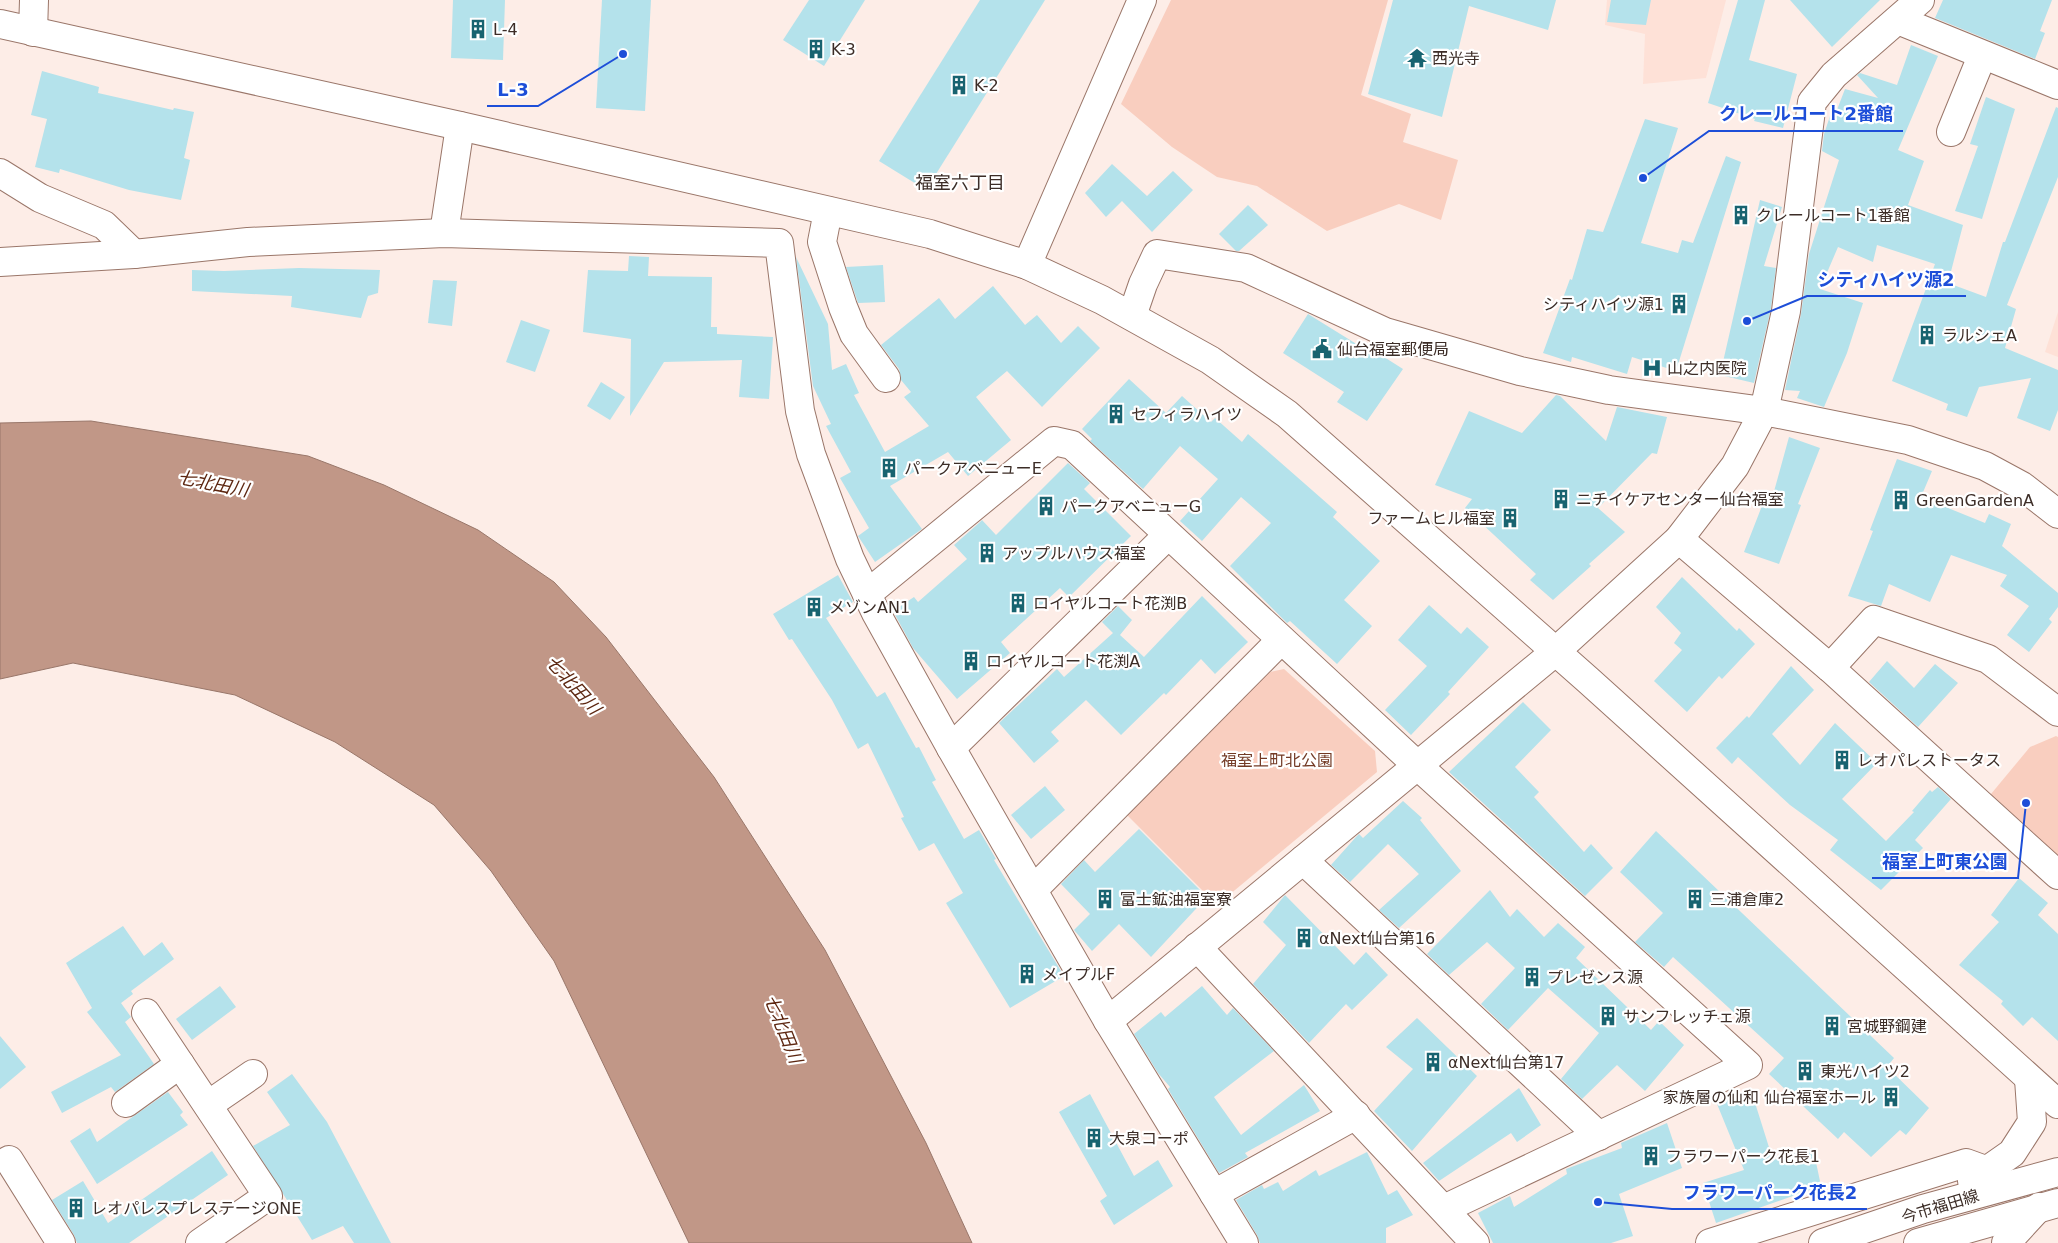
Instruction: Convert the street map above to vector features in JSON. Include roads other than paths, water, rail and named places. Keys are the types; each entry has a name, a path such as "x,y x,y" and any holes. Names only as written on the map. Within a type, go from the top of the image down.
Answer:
{"street":[{"path":"33,32 34,0"},
{"path":"1027,265 1142,0"},
{"path":"1108,1021 1555,652 1679,539 1735,466 1764,411 1786,311 1812,102 1834,75 1920,0"},
{"path":"1898,20 1982,56 2058,85"},
{"path":"0,24 460,126 930,234 1027,265 1102,300 1210,360 1287,414 2058,1104"},
{"path":"1951,132 1982,56"},
{"path":"444,233 460,126"},
{"path":"0,173 40,198 104,225 134,254"},
{"path":"828,211 822,242 843,307 854,334 886,378"},
{"path":"0,262 134,254 248,242 444,233 779,243 802,419 811,454 850,559 952,748 1108,1021 1244,1243"},
{"path":"1132,316 1143,284 1157,254 1246,268 1384,332 1520,371 1610,390 1764,411 1908,440 1986,466 2022,486 2058,514"},
{"path":"868,594 1054,440 1072,445 1418,766 1748,1065 1444,1209"},
{"path":"952,748 1168,535"},
{"path":"1679,539 1830,668 2058,875"},
{"path":"1830,668 1874,620 1988,659 2058,712"},
{"path":"1034,889 1281,640"},
{"path":"1304,860 1599,1136"},
{"path":"1197,947 1475,1243"},
{"path":"146,1013 268,1196 200,1243"},
{"path":"126,1103 180,1064"},
{"path":"208,1105 253,1074"},
{"path":"1923,1209 1988,1171 2012,1153 2032,1122 2029,1079"},
{"path":"1214,1194 1356,1116"},
{"path":"8,1160 61,1243"},
{"path":"1710,1243 1966,1163 1988,1171"},
{"name":"今市福田線","path":"1822,1243 1923,1209 2058,1172"},
{"path":"2006,1243 2048,1205"},
{"name":"今市福田線","path":"1918,1243 2048,1205"}],"water":[{"name":"七北田川","path":"91,421 308,456 384,485 478,530 554,582 606,637 714,777 825,950 926,1143 972,1243 689,1243 554,961 491,871 434,805 335,742 235,695 73,663 0,679 0,423"}],"place":[{"name":"L-4","path":"478,29"},
{"name":"K-3","path":"816,49"},
{"name":"L-3","path":"623,54"},
{"name":"西光寺","path":"1417,58"},
{"name":"K-2","path":"959,85"},
{"name":"クレールコート2番館","path":"1643,178"},
{"name":"クレールコート1番館","path":"1741,215"},
{"name":"シティハイツ源1","path":"1679,304"},
{"name":"シティハイツ源2","path":"1747,321"},
{"name":"ラルシェA","path":"1927,335"},
{"name":"仙台福室郵便局","path":"1322,349"},
{"name":"山之内医院","path":"1652,368"},
{"name":"セフィラハイツ","path":"1116,414"},
{"name":"パークアベニューE","path":"889,468"},
{"name":"ニチイケアセンター仙台福室","path":"1561,499"},
{"name":"GreenGardenA","path":"1901,500"},
{"name":"パークアベニューG","path":"1046,506"},
{"name":"ファームヒル福室","path":"1510,518"},
{"name":"アップルハウス福室","path":"987,553"},
{"name":"ロイヤルコート花渕B","path":"1018,603"},
{"name":"メゾンAN1","path":"814,607"},
{"name":"ロイヤルコート花渕A","path":"971,661"},
{"name":"レオパレストータス","path":"1842,760"},
{"name":"福室上町東公園","path":"2026,803"},
{"name":"富士鉱油福室寮","path":"1105,899"},
{"name":"三浦倉庫2","path":"1695,899"},
{"name":"αNext仙台第16","path":"1304,938"},
{"name":"メイプルF","path":"1027,974"},
{"name":"プレゼンス源","path":"1532,977"},
{"name":"サンフレッチェ源","path":"1608,1016"},
{"name":"宮城野鋼建","path":"1832,1026"},
{"name":"αNext仙台第17","path":"1433,1062"},
{"name":"東光ハイツ2","path":"1805,1071"},
{"name":"家族層の仙和 仙台福室ホール","path":"1891,1097"},
{"name":"大泉コーポ","path":"1094,1138"},
{"name":"フラワーパーク花長1","path":"1651,1156"},
{"name":"フラワーパーク花長2","path":"1598,1202"},
{"name":"レオパレスプレステージONE","path":"76,1208"}],"district":[{"name":"福室六丁目","path":"960,183"}],"park label":[{"name":"福室上町北公園","path":"1277,760"}]}
